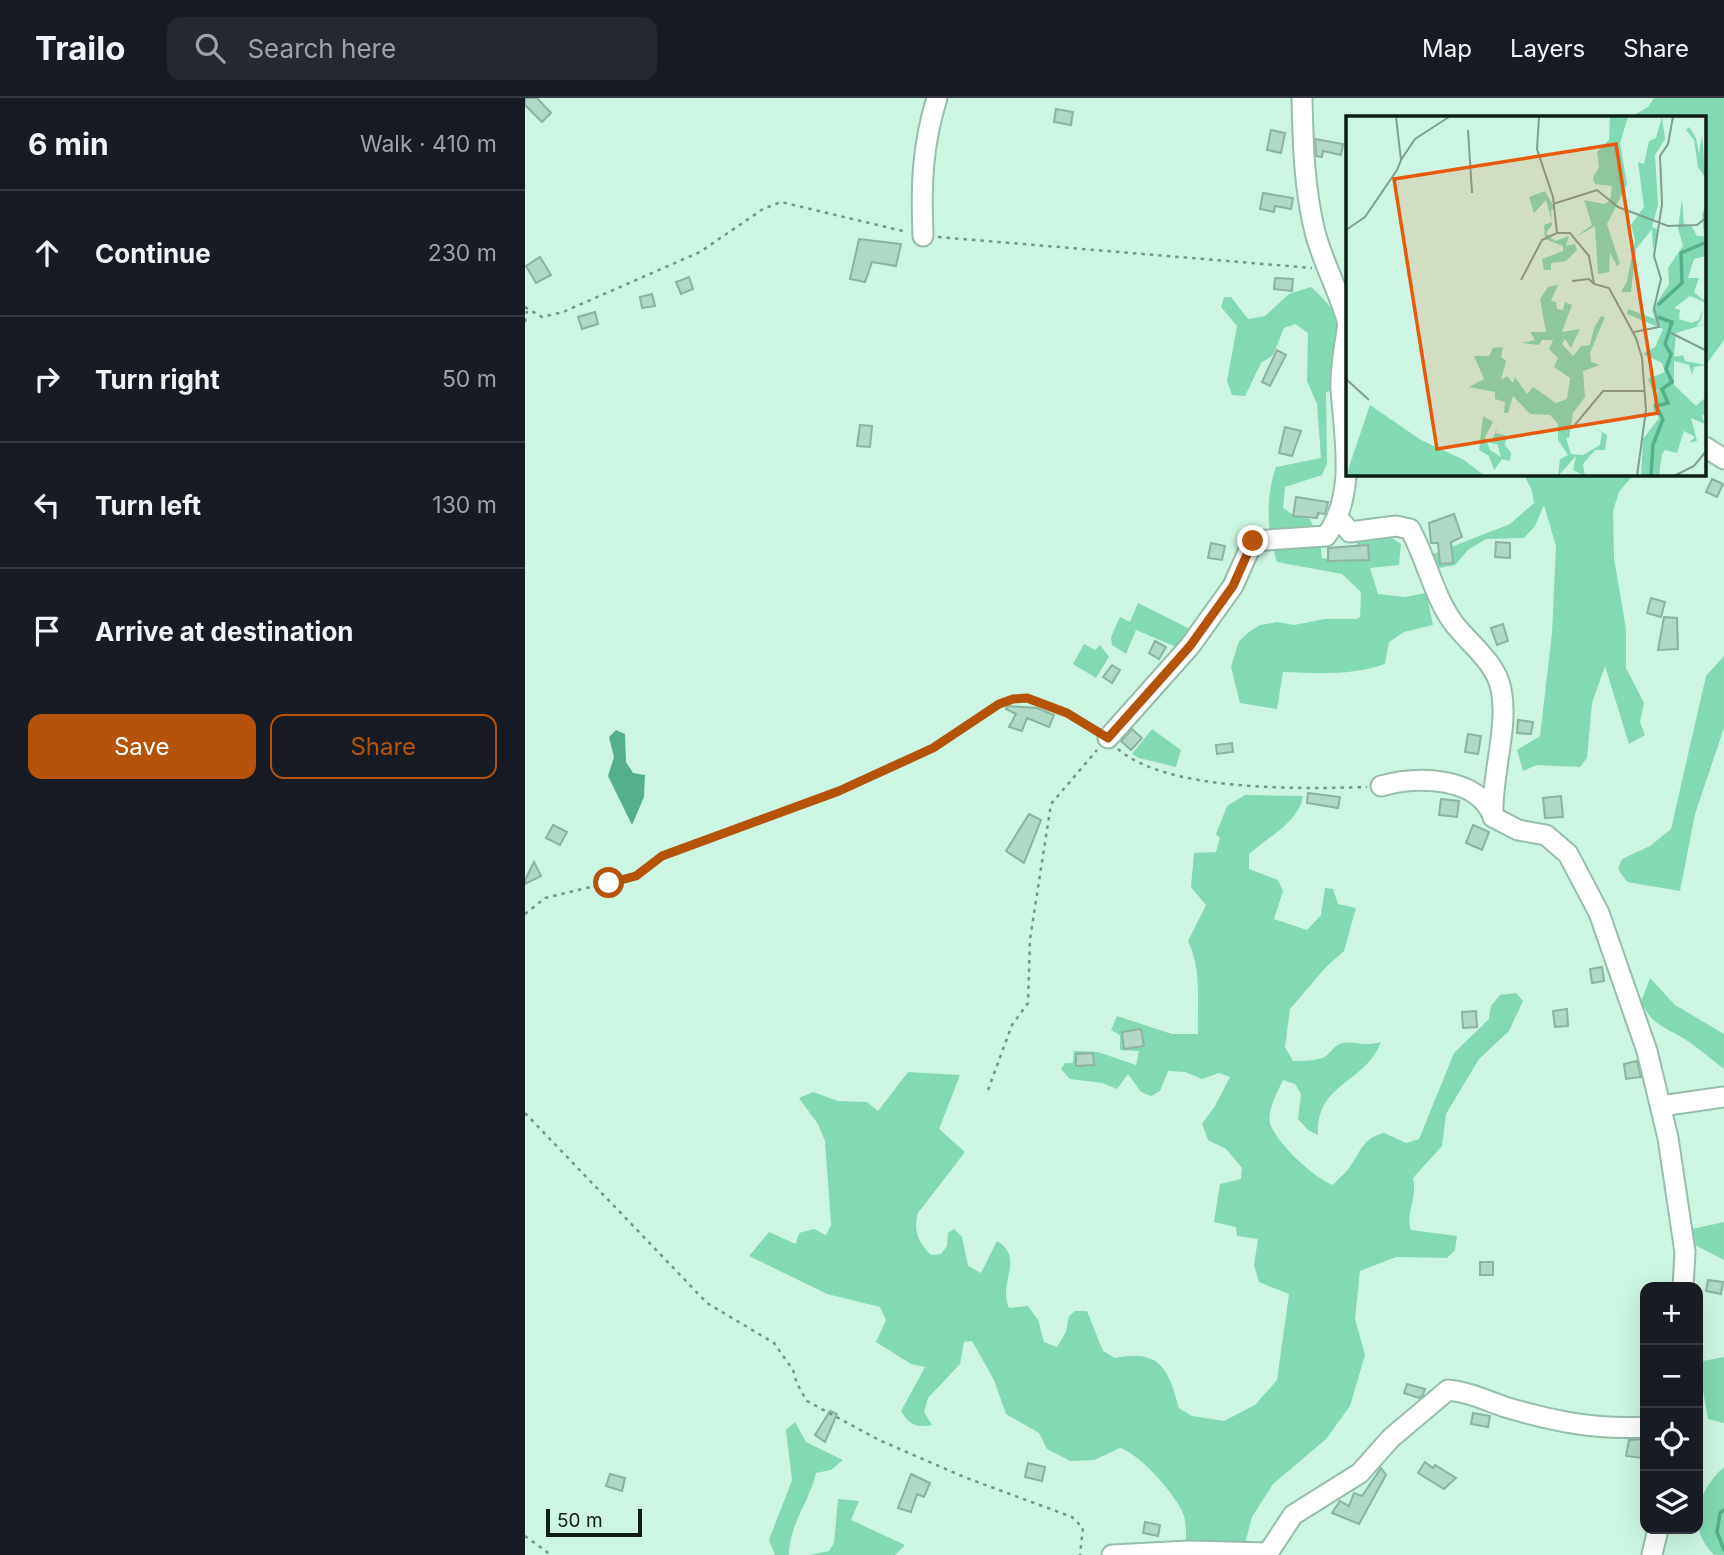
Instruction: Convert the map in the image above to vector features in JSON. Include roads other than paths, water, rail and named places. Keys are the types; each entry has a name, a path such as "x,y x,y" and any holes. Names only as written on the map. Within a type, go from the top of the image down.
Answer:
{"street":[{"path":"923,236 921,187 925,135 937,98"},
{"path":"1302,98 1303,169 1315,233 1340,294 1346,316"},
{"path":"1108,738 1190,646 1233,586 1253,541 1326,536 1339,519 1345,477 1346,432 1341,386 1345,365"},
{"path":"1707,448 1724,459"},
{"path":"1339,519 1350,532 1396,526 1410,529 1425,557 1445,611 1491,666 1501,688 1502,712 1493,782 1493,817"},
{"path":"1381,786 1425,782 1469,788 1488,803 1493,817 1518,830 1546,835 1568,854 1599,913 1647,1051 1661,1106 1685,1252 1683,1282"},
{"path":"1661,1106 1724,1097"},
{"path":"1112,1555 1189,1550 1268,1553 1293,1515 1360,1473 1391,1438 1448,1390 1468,1392 1492,1403 1554,1421 1610,1429 1640,1427"},
{"path":"1652,1555 1657,1534"}],"waterway":[{"path":"1724,1510 1720,1513 1717,1532 1724,1550"}]}
